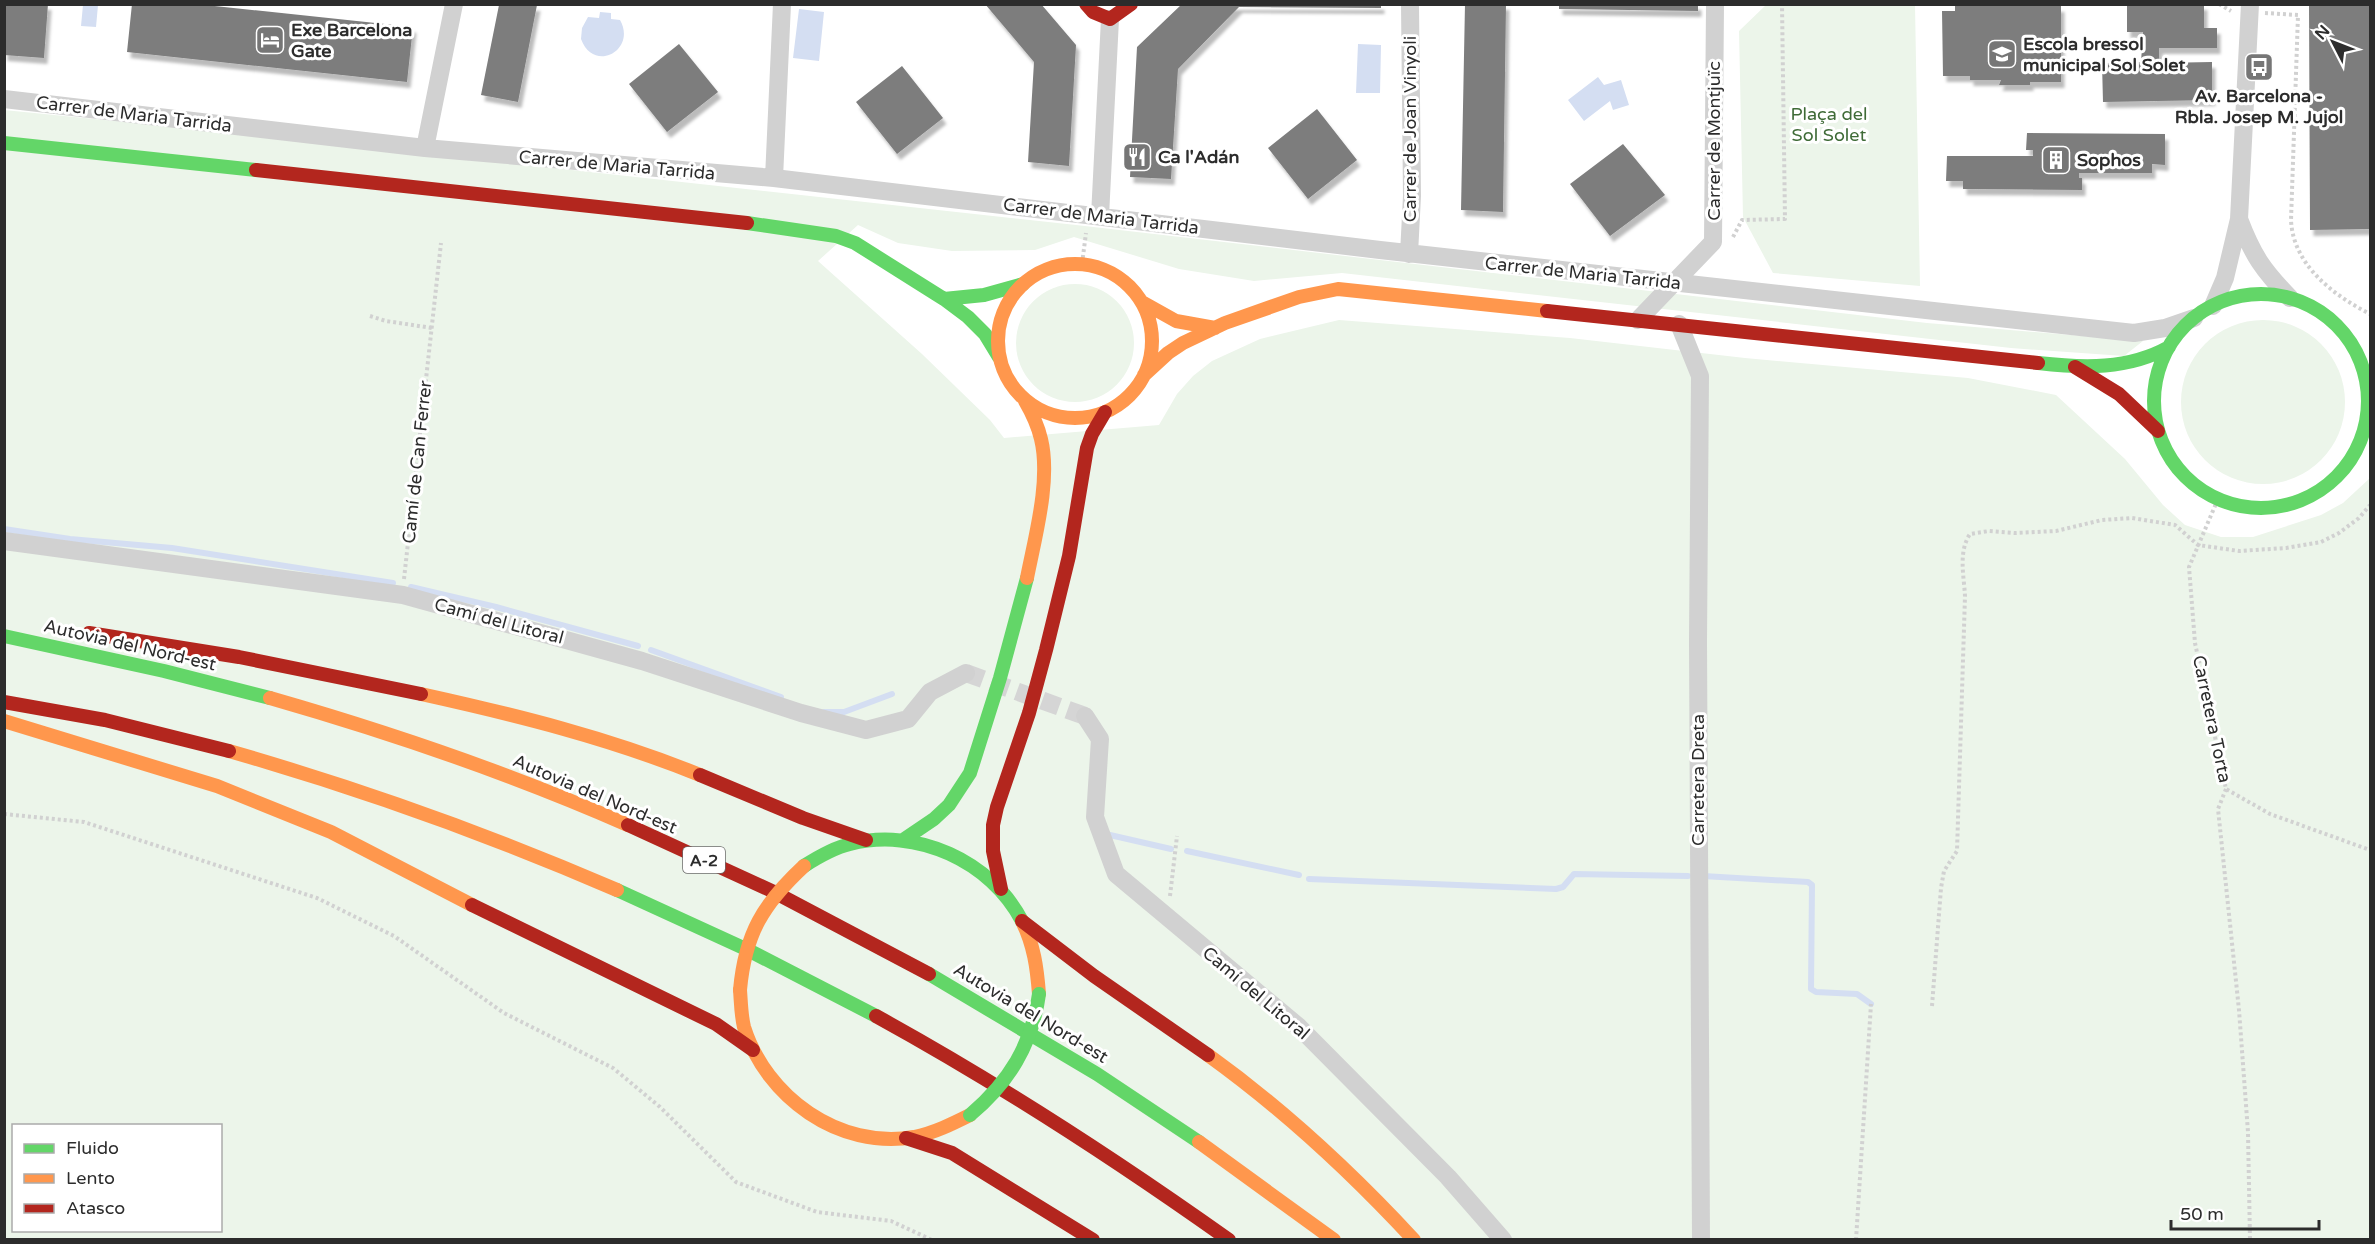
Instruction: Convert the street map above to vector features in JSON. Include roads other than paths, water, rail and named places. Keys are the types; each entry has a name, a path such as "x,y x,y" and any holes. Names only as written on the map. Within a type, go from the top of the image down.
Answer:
{"main road":[{"path":"1086,4 1093,12 1110,19 1131,4"},
{"path":"4,143 774,226 812,232 836,236 855,243 944,299 976,324 999,357 1008,381 1025,401 1038,426 1043,447 1044,470 1032,559 1013,637 970,773 947,810 903,840"},
{"path":"944,299 971,299 996,294 1023,284 1047,269 1065,265 1082,264 1097,267 1117,276 1133,290 1142,302 1150,323 1152,339 1150,361 1144,375"},
{"path":"999,357 998,333 1001,318 1012,296 1023,284"},
{"path":"1025,401 1043,412 1063,418 1085,418 1106,412 1128,397 1144,375 1169,353 1215,328 1319,291 1338,289 2075,367 2137,363 2169,347 2194,318 2213,306 2238,297 2277,296 2290,298 2318,310 2341,330 2352,346 2364,374 2368,421 2344,468 2304,499 2280,506 2254,507 2217,499 2195,485 2176,466 2158,431 2154,403 2156,383 2169,347"},
{"path":"1142,302 1172,321 1190,327 1215,328"},
{"path":"2341,330 2370,344"},
{"path":"2075,367 2119,394 2158,431"},
{"path":"1001,889 993,851 993,825 1029,713 1046,650 1069,556 1086,448 1106,412"},
{"path":"70,631 210,652 501,711 617,744 800,817 866,840"},
{"name":"Autovia del Nord-est","path":"4,636 215,682 428,747 560,796 744,878 943,980 1024,1028 1226,1159 1334,1239"},
{"path":"4,702 103,719 322,778 434,816 671,914 804,978 906,1032 1020,1099 1229,1239"},
{"path":"4,721 217,786 321,828 512,926 716,1023 753,1050"},
{"path":"906,1138 941,1129 970,1115 1000,1089 1022,1057 1034,1027 1039,994 1038,966 1015,906 1001,889 970,863 935,846 903,840 866,840 847,844 804,866 776,891 755,922 746,942 740,990 744,1026 762,1068 785,1095 826,1124 857,1135 906,1138 952,1153 1093,1239"},
{"path":"1022,921 1074,964 1220,1063 1356,1179 1414,1239"}],"street":[{"path":"425,148 454,4"},
{"path":"774,178 782,4"},
{"name":"Carrer de Joan Vinyoli","path":"1409,254 1412,196 1410,4"},
{"name":"Carrer de Montjuïc","path":"1638,320 1713,242 1715,4"},
{"path":"2213,306 2225,278 2239,219 2248,9"},
{"path":"1095,215 1110,19"},
{"name":"Carrer de Maria Tarrida","path":"4,99 425,148 774,178 1409,254 2134,333 2165,328 2194,318"},
{"path":"2239,219 2251,249 2268,275 2290,298"},
{"name":"Carretera Dreta","path":"1679,324 1700,376 1698,666 1701,1239"},
{"name":"Camí del Litoral","path":"4,541 403,595 642,661 801,713 866,730 908,719 930,692 966,673"},
{"name":"Camí del Litoral","path":"1085,716 1100,739 1095,817 1116,874 1299,1027 1448,1177 1503,1239"}],"water":[{"path":"83,5 98,5 96,27 81,26"},
{"path":"799,9 824,12 819,61 793,58"},
{"path":"600,12 611,13 611,19 620,20 624,31 623,41 619,48 612,54 604,56 595,55 587,49 581,39 582,28 588,17 599,18"},
{"path":"1358,44 1381,45 1380,93 1356,93"},
{"path":"1598,77 1604,85 1621,80 1629,105 1613,110 1610,101 1584,121 1568,100"}],"waterway":[{"path":"4,529 70,539 172,548 393,583"},
{"path":"411,587 496,607 638,646"},
{"path":"651,650 781,697"},
{"path":"824,712 844,712 892,694"},
{"path":"1110,835 1171,849"},
{"path":"1187,851 1299,875"},
{"path":"1309,879 1556,889 1563,887 1574,874 1688,876"},
{"path":"1703,876 1808,882 1812,885 1811,989 1816,992 1857,994 1871,1004"}],"tunnel":[{"path":"966,673 1085,716"}],"place":[{"name":"Exe Barcelona Gate","path":"270,40"},
{"name":"Escola bressol municipal Sol Solet","path":"2002,54"},
{"name":"Av. Barcelona - Rbla. Josep M. Jujol","path":"2259,67"},
{"name":"Ca l'Adán","path":"1137,157"},
{"name":"Sophos","path":"2056,160"}],"park label":[{"name":"Plaça del Sol Solet","path":"1829,124"}]}
